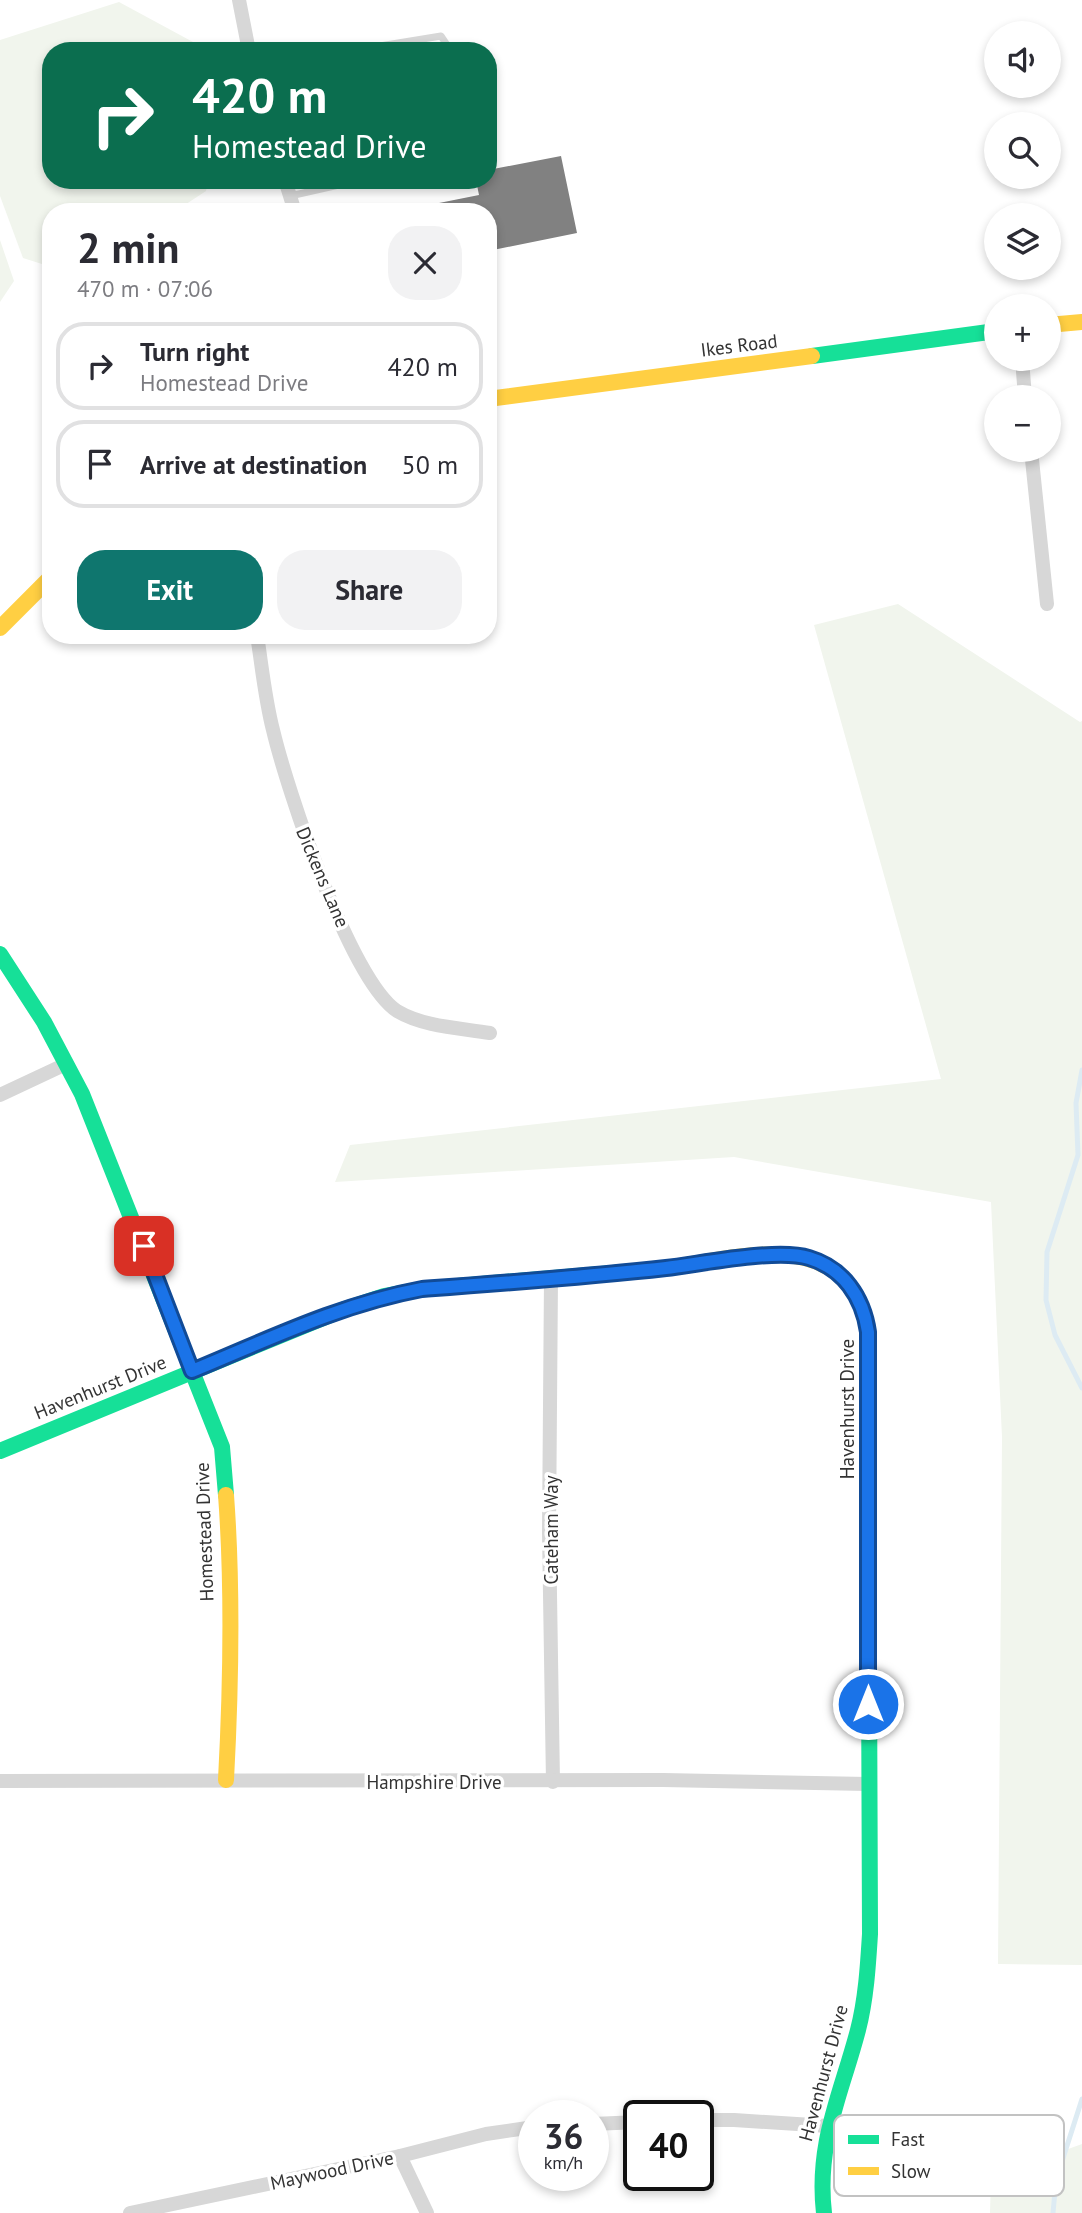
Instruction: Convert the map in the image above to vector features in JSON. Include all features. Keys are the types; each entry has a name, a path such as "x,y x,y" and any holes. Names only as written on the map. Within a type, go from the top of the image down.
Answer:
{"street":[{"path":"239,0 247,42"},
{"path":"288,189 292,203"},
{"path":"1061,324 1082,322"},
{"name":"Ikes Road","path":"497,398 984,333"},
{"path":"1032,462 1047,604"},
{"path":"0,628 42,586"},
{"name":"Dickens Lane","path":"258,644 272,727 288,790 344,929 369,978 381,996 395,1009 408,1016 431,1023 490,1033"},
{"name":"Homestead Drive","path":"0,954 44,1022 104,1145 222,1447 229,1534 229,1720 226,1780"},
{"path":"0,1095 66,1064"},
{"name":"Havenhurst Drive","path":"0,1451 345,1309 384,1296 422,1289 551,1279 782,1255 809,1258 839,1273 861,1303 868,1332 870,1934 867,1982 858,2030 828,2126 821,2177 824,2213"},
{"name":"Cateham Way","path":"551,1279 553,1782"},
{"name":"Hampshire Drive","path":"0,1781 663,1780 868,1784"},
{"path":"714,2120 828,2126"},
{"name":"Maywood Drive","path":"130,2213 400,2156 486,2134 518,2129"},
{"path":"400,2156 427,2213"}],"lane":[{"path":"404,42 441,36 445,42"},
{"path":"290,196 321,189"}],"shaded area":[{"path":"119,2 193,42 42,42 42,189 206,191 188,203 42,203 42,264 23,258 0,196 0,40"},
{"path":"0,240 14,281 0,302"},
{"path":"898,604 1082,721 1082,1965 998,1964 1002,1437 991,1202 734,1157 335,1182 350,1145 941,1079 814,625"},
{"path":"1082,2144 1082,2213 990,2213 990,2196 1064,2196 1064,2151"}],"building":[{"path":"561,156 577,233 497,249 497,203 439,203 479,195 478,189 497,189 497,168"}],"waterway":[{"path":"1082,1070 1076,1103 1078,1155 1047,1252 1046,1300 1055,1335 1082,1388"},
{"path":"1064,2155 1082,2099"},
{"path":"1053,2213 1055,2196"}],"traffic: fast":[{"path":"812,356 984,333"},
{"path":"0,954 44,1022 82,1094 222,1447 226,1495"},
{"path":"0,1451 345,1309 384,1296 422,1289 660,1269"},
{"path":"824,2213 822,2188 827,2141 861,2018 870,1934 868,1396"}],"traffic: slow":[{"path":"1061,324 1082,322"},
{"path":"497,398 812,356"},
{"path":"0,628 42,586"},
{"path":"660,1269 764,1254 790,1255 814,1261 836,1272 853,1291 866,1321 869,1347 868,1396"},
{"path":"226,1495 230,1566 226,1780"}],"route":[{"path":"144,1246 192,1371 345,1309 384,1296 422,1289 551,1279 782,1255 809,1258 829,1266 851,1286 861,1303 868,1332 868,1704"}]}
